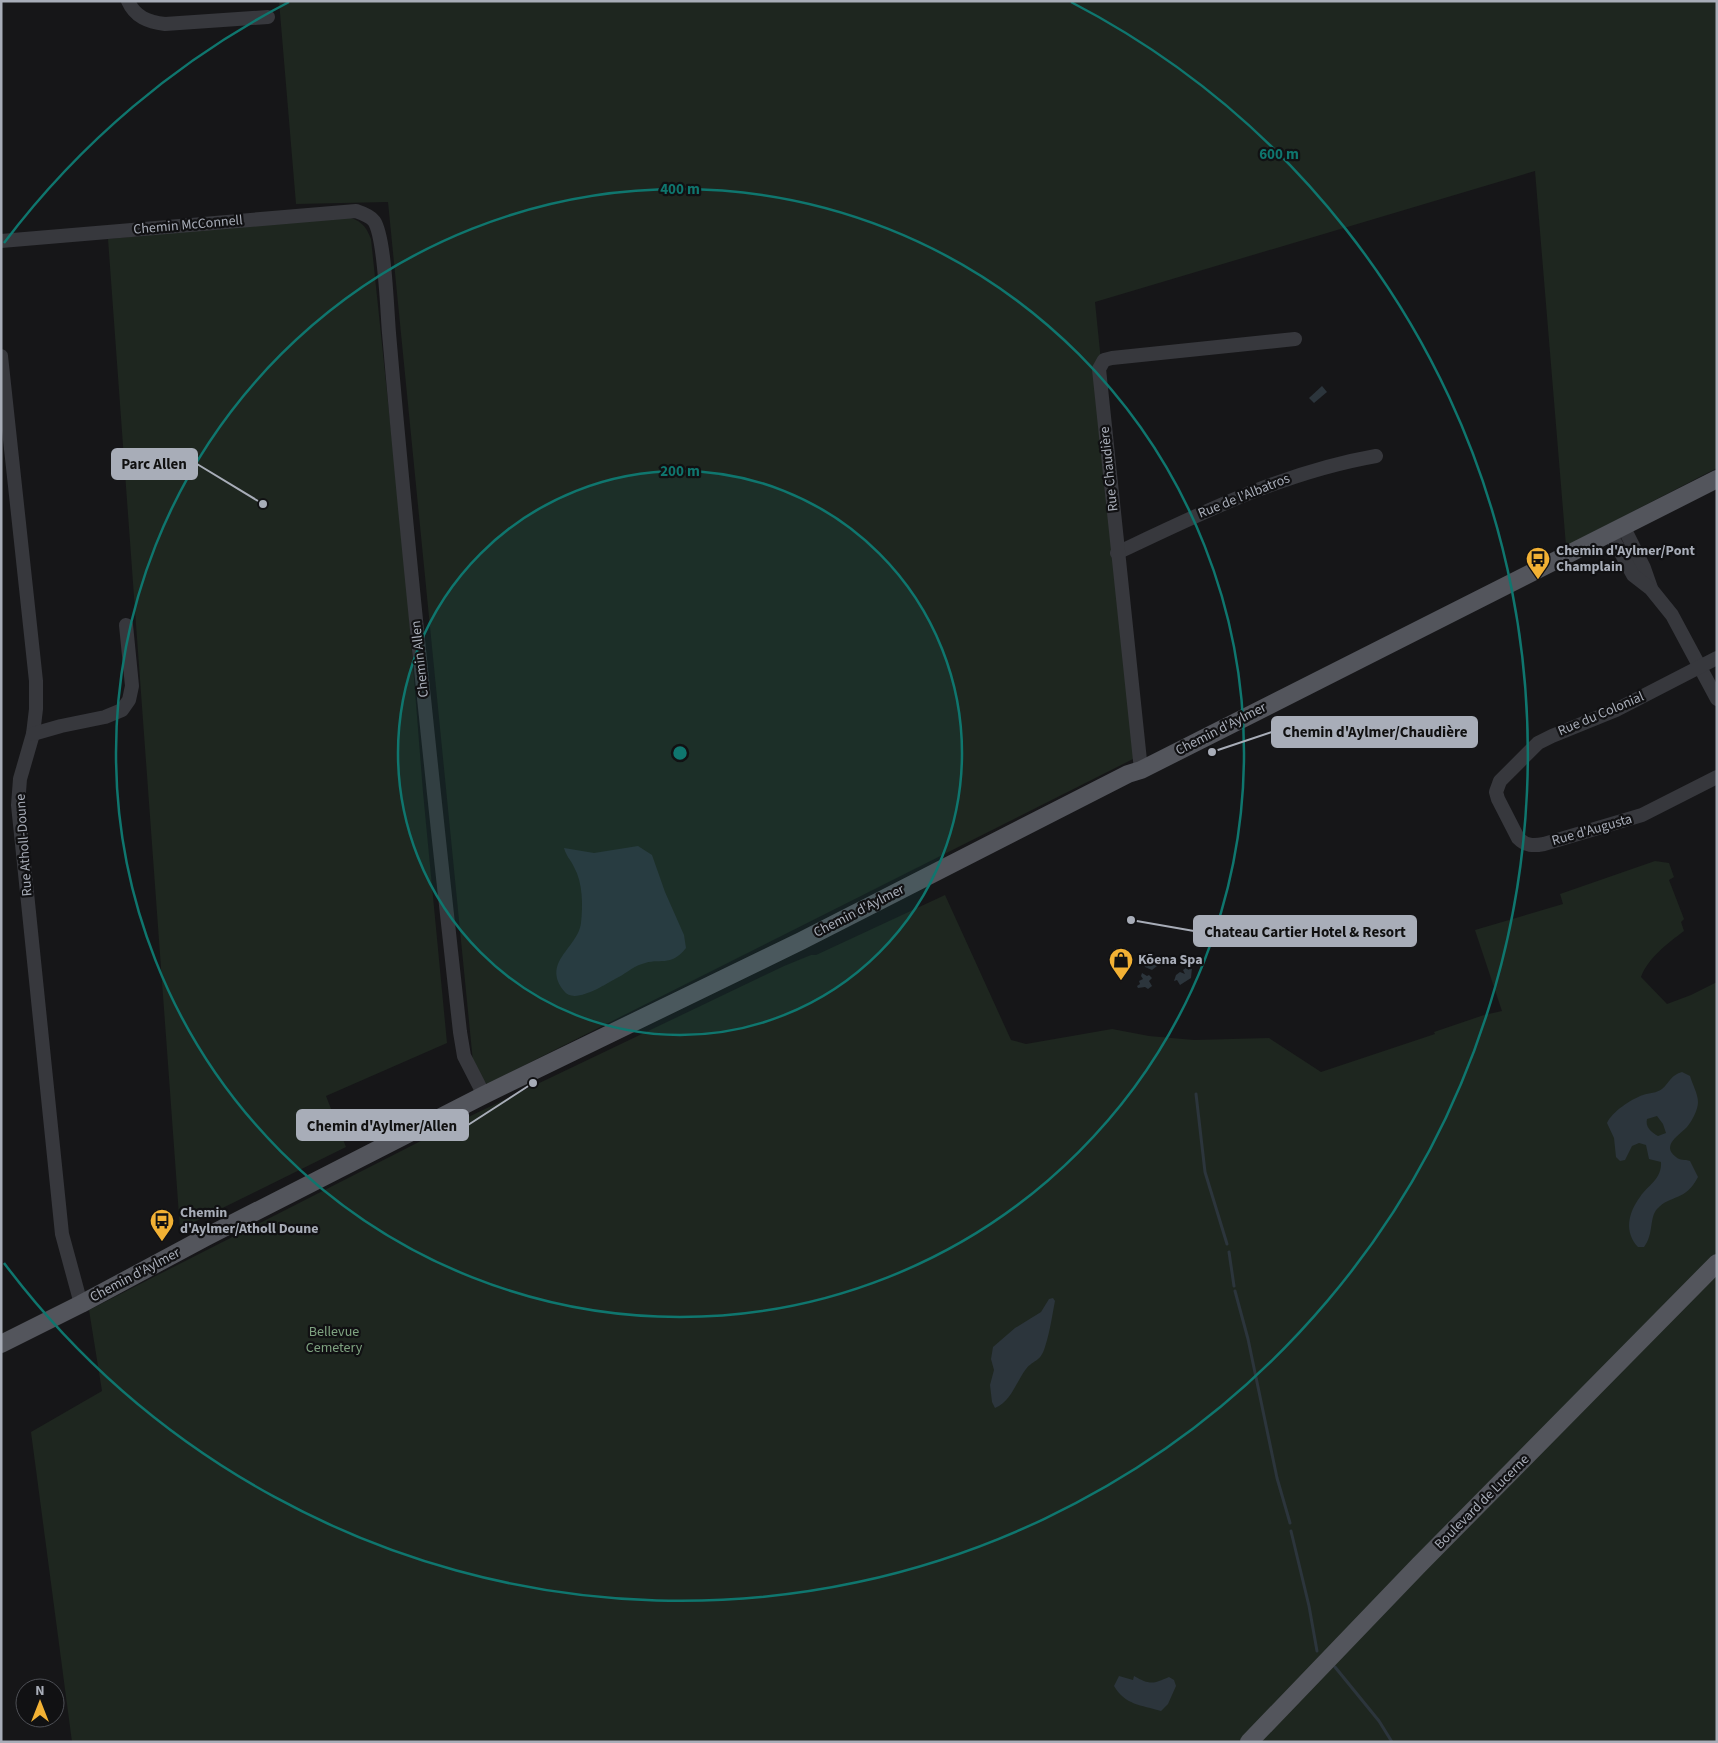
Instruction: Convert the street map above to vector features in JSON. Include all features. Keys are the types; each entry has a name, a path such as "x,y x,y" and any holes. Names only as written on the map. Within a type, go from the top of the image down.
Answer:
{"main road":[{"name":"Chemin d'Aylmer","path":"1,1344 81,1304 206,1237 484,1096 794,944 1120,778 1141,770 1717,479"},
{"name":"Boulevard de Lucerne","path":"1249,1742 1419,1565 1717,1263"}],"street":[{"path":"128,1 132,10 140,17 151,22 164,24 268,17"},
{"name":"Chemin McConnell","path":"1,241 356,211 373,219"},
{"name":"Chemin Allen","path":"373,219 378,228 383,262 398,438 460,1032 464,1056 484,1096"},
{"name":"Rue Chaudière","path":"1141,770 1099,369 1104,360 1295,338"},
{"name":"Rue Atholl-Doune","path":"1,356 36,681 36,709 32,734 20,780 18,805 62,1234 81,1304"},
{"name":"Rue de l'Albatros","path":"1118,553 1208,510 1263,487 1327,466 1376,456"},
{"path":"1617,530 1633,575 1651,589 1672,615 1717,699"},
{"path":"32,734 105,717 122,710 129,700 132,686 126,625"},
{"name":"Rue du Colonial","path":"1498,786 1500,781 1533,746 1544,739 1616,710 1717,658"},
{"name":"Rue d'Augusta","path":"1498,786 1496,792 1498,799 1518,838 1523,843 1535,845 1637,817 1717,777"}],"green space":[{"path":"279,1 1717,1 1717,468 1566,546 1535,171 1095,302 1141,755 487,1084 474,1072 388,202 296,204"},
{"path":"346,217 355,219 362,224 371,239 405,564 423,792 447,1043 326,1096 346,1147 180,1229 108,239"},
{"name":"Bellevue Cemetery","path":"1655,861 1669,863 1674,877 1669,880 1684,919 1681,922 1684,931 1653,957 1641,977 1667,1004 1717,982 1717,1742 72,1742 31,1432 102,1391 89,1310 460,1121 784,966 811,955 816,955 945,895 1011,1040 1026,1044 1112,1029 1149,1036 1194,1040 1269,1038 1321,1072 1435,1034 1434,1032 1484,1015 1502,1011 1475,930 1563,904 1560,894"}],"shaded area":[{"path":"1322,386 1327,392 1314,403 1309,398"},
{"path":"638,846 652,855 665,892 684,935 686,948 675,958 638,965 589,992 582,995 569,995 558,981 558,963 578,932 581,923 582,902 581,887 577,873 564,848 594,853"},
{"path":"1149,955 1152,960 1157,962 1157,966 1152,970 1145,967 1143,962 1144,957"},
{"path":"1188,967 1192,967 1191,978 1180,985 1177,980 1174,981 1176,975 1180,972 1185,974 1183,970 1186,968 1189,970"},
{"path":"1142,973 1152,978 1149,981 1152,986 1148,989 1145,987 1138,988 1137,986 1140,984 1139,981 1143,979"},
{"path":"1682,1072 1690,1076 1698,1105 1691,1122 1673,1140 1670,1148 1672,1153 1678,1158 1690,1161 1698,1177 1693,1185 1683,1194 1667,1201 1657,1209 1653,1217 1647,1242 1644,1247 1638,1247 1629,1229 1630,1216 1640,1197 1657,1177 1661,1168 1661,1162 1649,1159 1646,1145 1639,1143 1632,1146 1625,1160 1620,1161 1616,1157 1614,1138 1607,1123 1622,1106 1638,1097 1660,1090 1678,1073","holes":["1657,1116 1663,1124 1666,1133 1658,1136 1649,1129 1647,1119"]},
{"path":"1053,1298 1055,1301 1043,1352 1022,1374 1005,1401 995,1408 992,1402 990,1385 994,1370 991,1359 993,1347 1015,1328 1041,1312 1049,1299"},
{"path":"1119,1676 1133,1680 1134,1676 1152,1683 1169,1677 1174,1680 1176,1686 1168,1704 1161,1711 1128,1701 1123,1697 1114,1686"}],"waterway":[{"path":"1196,1094 1205,1172 1227,1244"},
{"path":"1229,1252 1234,1286"},
{"path":"1235,1291 1248,1339 1277,1478 1290,1523"},
{"path":"1291,1531 1309,1606 1317,1651"},
{"path":"1335,1667 1379,1721 1392,1742"}],"place":[{"name":"Parc Allen","path":"263,504"},
{"name":"Chemin d'Aylmer/Pont Champlain","path":"1538,580"},
{"name":"Chemin d'Aylmer/Chaudière","path":"1212,752"},
{"name":"Chateau Cartier Hotel & Resort","path":"1131,920"},
{"name":"Kōena Spa","path":"1121,981"},
{"name":"Chemin d'Aylmer/Allen","path":"533,1083"},
{"name":"Chemin d'Aylmer/Atholl Doune","path":"162,1242"}]}
